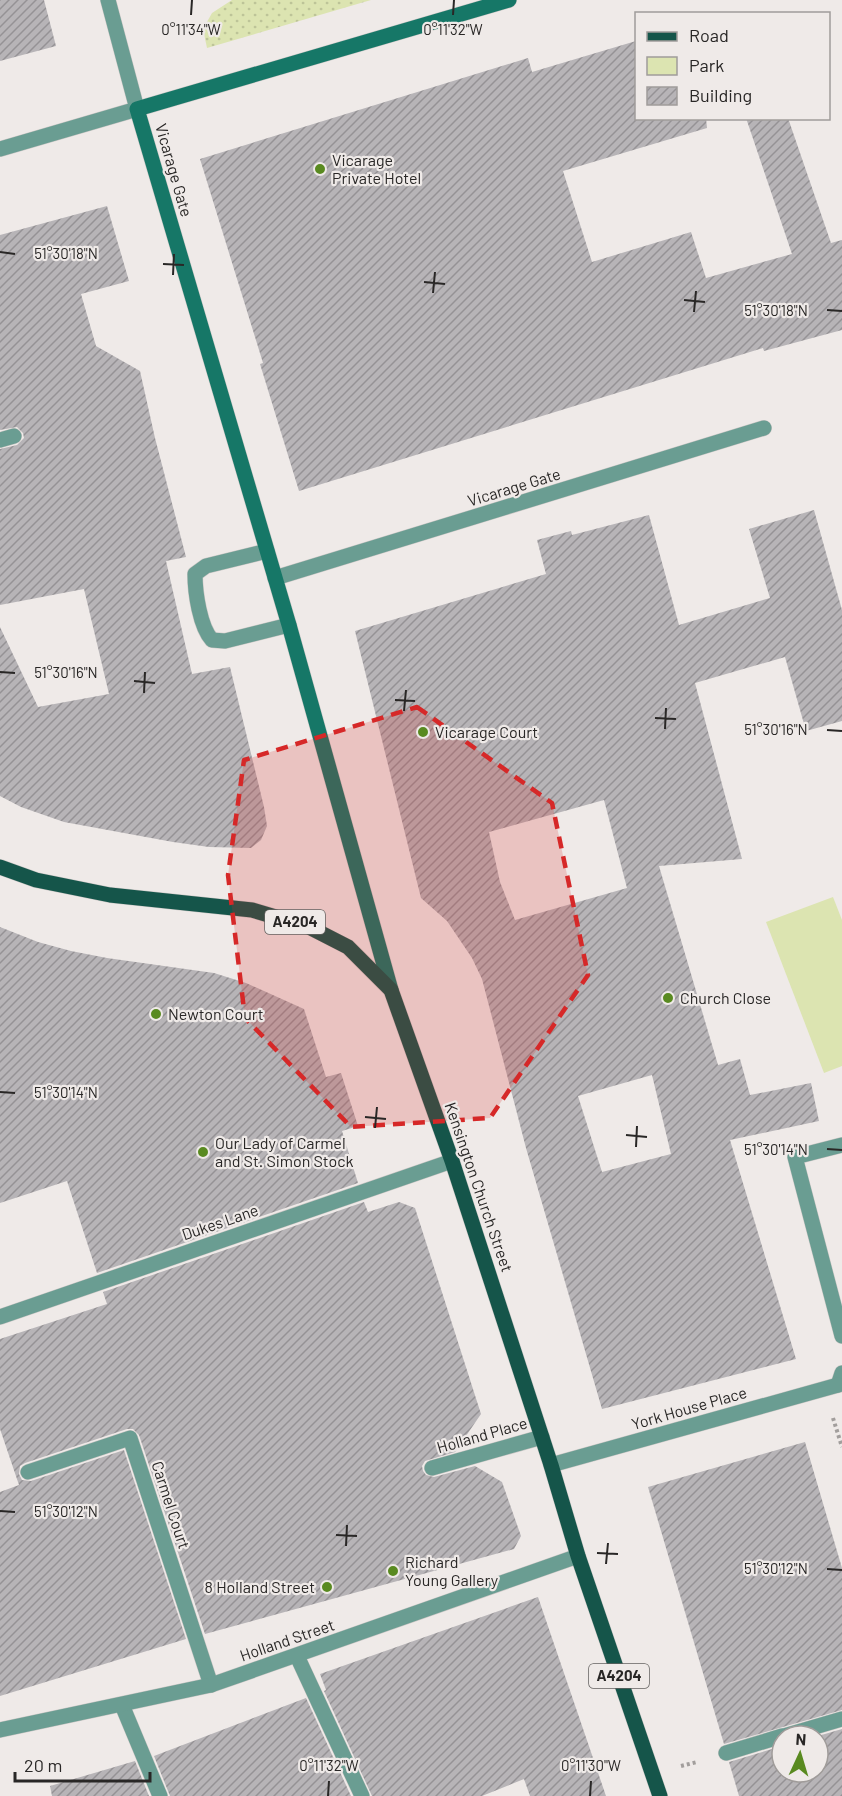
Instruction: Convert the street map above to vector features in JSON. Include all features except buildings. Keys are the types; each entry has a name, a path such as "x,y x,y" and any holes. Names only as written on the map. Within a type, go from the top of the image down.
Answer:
{"main road":[{"name":"Vicarage Gate","path":"392,990 289,625 137,109 509,0"},
{"name":"Kensington Church Street","path":"0,867 36,879 110,895 252,910 309,927 348,947 392,990 452,1161 551,1465 578,1556 660,1796"}],"street":[{"path":"0,149 137,109 108,0"},
{"name":"Vicarage Gate","path":"275,578 764,428"},
{"path":"267,551 206,566 195,574 195,589 206,634 212,640 225,641 289,625"},
{"path":"842,1144 795,1157 842,1336"},
{"name":"Dukes Lane","path":"0,1317 452,1161"},
{"name":"York House Place","path":"551,1465 840,1379"},
{"name":"Holland Place","path":"432,1468 542,1437"},
{"name":"Carmel Court","path":"28,1472 130,1438 211,1685"},
{"name":"Holland Street","path":"0,1730 211,1685 578,1556"},
{"path":"297,1656 362,1796"},
{"path":"122,1705 160,1796"},
{"path":"825,1724 842,1719"},
{"path":"726,1753 770,1740"}],"path":[{"path":"652,1775 726,1753"}],"highlighted area":[{"path":"417,707 552,803 588,975 490,1118 351,1127 245,1018 228,875 244,760"}],"green space":[{"path":"232,0 371,0 207,48 203,29 212,13"},
{"path":"833,897 842,920 842,1066 824,1073 766,922"}],"place":[{"name":"Vicarage Private Hotel","path":"320,169"},
{"name":"Vicarage Court","path":"423,732"},
{"name":"Church Close","path":"668,998"},
{"name":"Newton Court","path":"156,1014"},
{"name":"Our Lady of Carmel and St. Simon Stock","path":"203,1152"},
{"name":"Richard Young Gallery","path":"393,1571"},
{"name":"8 Holland Street","path":"327,1587"}]}
